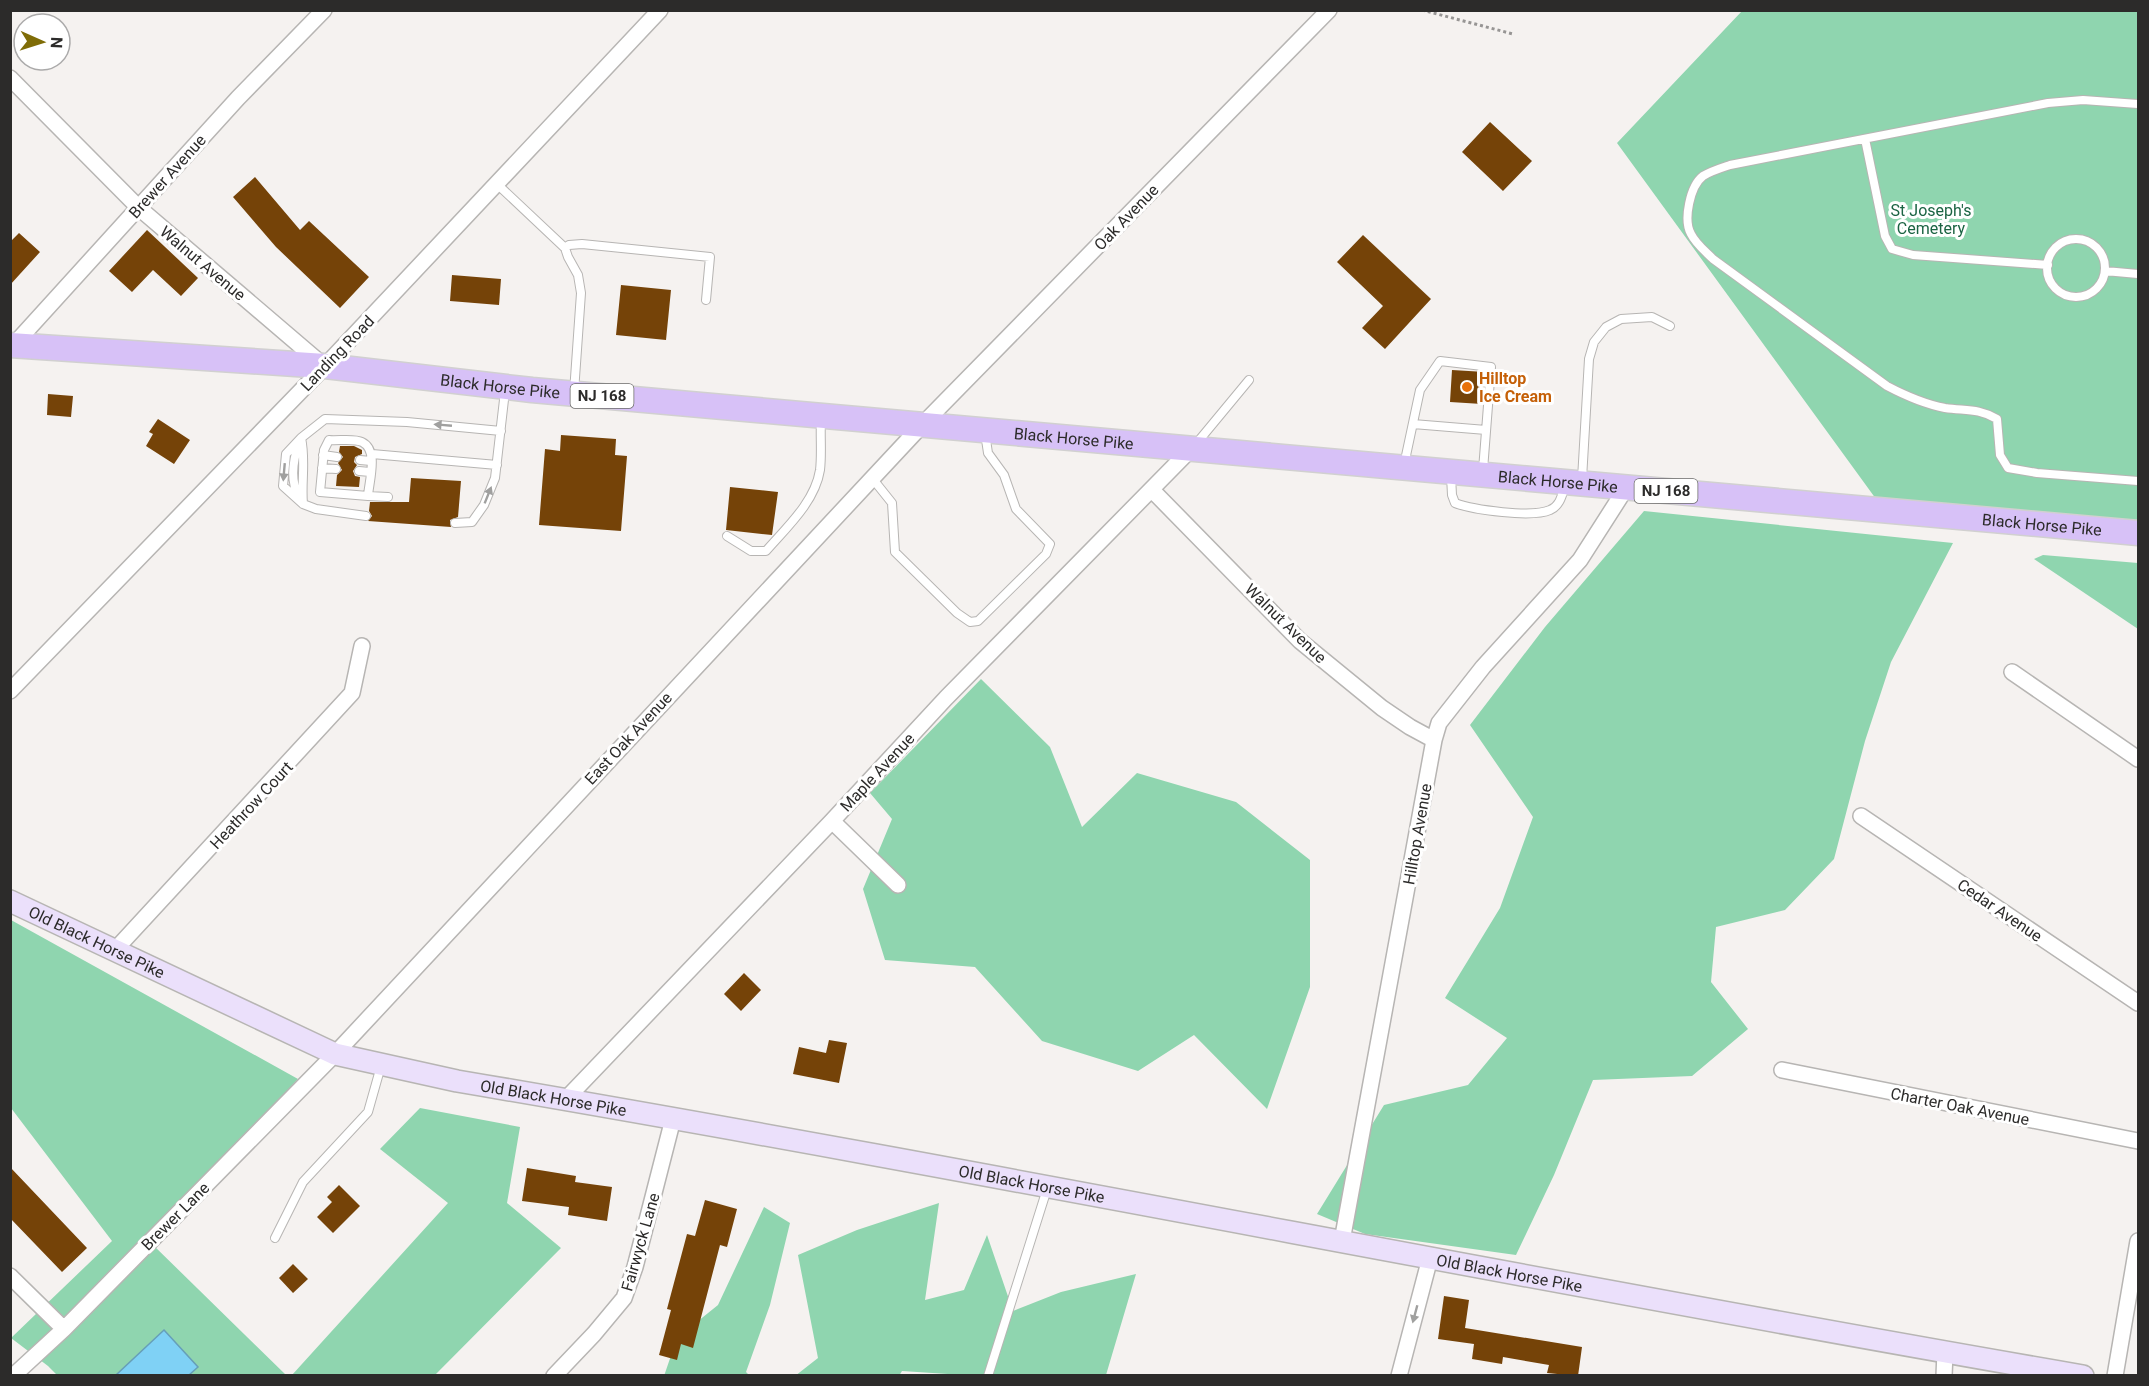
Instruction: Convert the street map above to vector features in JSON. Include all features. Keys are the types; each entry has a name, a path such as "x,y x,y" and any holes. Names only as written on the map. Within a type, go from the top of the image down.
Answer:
{"main road":[{"name":"Black Horse Pike","path":"12,347 325,366 506,387 2139,533"}],"street":[{"name":"Brewer Avenue","path":"12,347 238,98 324,10"},
{"name":"Landing Road","path":"10,691 325,366 660,10"},
{"name":"Oak Avenue","path":"923,424 1329,10"},
{"name":"Walnut Avenue","path":"10,78 139,208 325,366"},
{"name":"East Oak Avenue","path":"335,1054 923,424"},
{"name":"Maple Avenue","path":"566,1100 946,698 1193,447"},
{"name":"Hilltop Avenue","path":"1342,1241 1439,723 1483,668 1580,560 1626,488"},
{"name":"Walnut Avenue","path":"1152,490 1300,641 1382,708 1434,740"},
{"name":"Heathrow Court","path":"115,950 352,693 362,646"},
{"path":"2012,672 2139,759"},
{"name":"Cedar Avenue","path":"1861,816 2139,1003"},
{"path":"832,821 898,885"},
{"name":"Old Black Horse Pike","path":"10,901 335,1054 382,1065 457,1081 2083,1376"},
{"name":"Brewer Lane","path":"13,1376 64,1329 335,1054"},
{"name":"Charter Oak Avenue","path":"1782,1070 2139,1141"},
{"name":"Fairwyck Lane","path":"554,1376 624,1298 635,1267 673,1119"},
{"path":"2115,1376 2139,1241"},
{"path":"1399,1376 1430,1258"},
{"path":"10,1276 64,1329"},
{"path":"1944,1376 1945,1352"}],"lane":[{"path":"2139,104 2083,100 2048,103 1730,165 1702,177 1690,199 1686,221 1699,246 1713,259 1887,386 1911,399 1946,408 1984,412 1997,419 2000,455 2008,468 2037,473 2139,481"},
{"path":"1865,140 1885,236 1892,249 1912,255 2048,265"},
{"path":"497,184 566,248 568,257 578,275 581,293 574,393"},
{"path":"2080,239 2089,242 2102,254 2105,271 2102,282 2088,295 2068,296 2053,284 2048,265 2055,249 2071,240 2080,239"},
{"path":"566,248 574,244 582,244 710,257 706,300"},
{"path":"2105,271 2139,274"},
{"path":"1451,472 1452,495 1455,503 1507,512 1550,510 1559,503 1574,483 1589,359 1594,342 1606,327 1621,319 1653,317 1670,326"},
{"path":"1404,467 1420,390 1440,361 1491,367 1482,475"},
{"path":"1193,447 1249,380"},
{"path":"455,523 472,522 484,505 495,477 506,387"},
{"path":"727,536 752,551 766,551 801,511 814,488 820,471 821,415"},
{"path":"366,516 316,509 303,504 283,486 286,454 301,438 325,419 407,422 501,431"},
{"path":"1413,424 1486,430"},
{"path":"872,478 892,503 895,552 957,613 970,622 978,621 1046,554 1050,543 1016,509 1004,475 988,453 984,429"},
{"path":"301,438 304,454 301,481 303,504"},
{"path":"368,496 372,458 368,447 361,441 329,440 323,455 320,492 368,496 388,497"},
{"path":"323,455 337,457"},
{"path":"360,460 372,458 496,465"},
{"path":"322,468 336,469"},
{"path":"359,471 370,472"},
{"path":"275,1239 303,1182 368,1112 382,1065"},
{"path":"988,1376 1047,1187"}],"path":[{"path":"1422,10 1513,34"}],"green space":[{"name":"St Joseph's Cemetery","path":"1742,11 2138,11 2138,533 1884,510 1617,143"},
{"path":"1644,511 1953,543 1891,662 1865,741 1834,859 1785,910 1716,927 1711,982 1748,1029 1692,1076 1593,1080 1554,1175 1516,1255 1365,1234 1317,1214 1384,1105 1468,1085 1507,1038 1445,998 1500,908 1533,817 1470,725 1545,627"},
{"path":"2043,555 2138,563 2138,629 2034,559"},
{"path":"981,679 1050,747 1082,827 1137,773 1236,802 1310,860 1310,987 1267,1109 1194,1035 1138,1071 1042,1041 975,967 885,960 863,889 892,819 870,793"},
{"path":"11,920 298,1079 151,1243 286,1375 57,1375 11,1338 112,1241 11,1108"},
{"path":"420,1108 520,1127 507,1203 561,1248 435,1375 292,1375 448,1203 380,1149"},
{"path":"939,1203 925,1300 964,1290 987,1235 1013,1311 1061,1292 1136,1274 1106,1375 978,1376 902,1371 899,1376 795,1376 818,1358 798,1255 857,1230"},
{"path":"764,1207 790,1223 770,1305 746,1372 749,1375 664,1376 677,1338 718,1305"}],"water":[{"path":"164,1330 198,1367 189,1375 116,1375"}],"building":[{"path":"1490,122 1532,161 1503,191 1462,152"},
{"path":"255,177 300,230 309,221 369,277 340,308 276,247 233,197"},
{"path":"147,230 198,278 181,296 153,270 132,292 109,271"},
{"path":"19,233 40,252 10,285 10,242"},
{"path":"1363,235 1431,299 1385,349 1362,328 1383,306 1337,262"},
{"path":"452,275 501,279 499,305 450,301"},
{"path":"621,285 671,290 666,340 616,335"},
{"name":"Hilltop Ice Cream","path":"1452,370 1485,372 1482,404 1450,402"},
{"path":"48,394 73,396 71,417 47,415"},
{"path":"158,419 190,440 174,464 146,446 153,434 149,432"},
{"path":"561,435 616,439 615,455 627,456 621,531 539,525 545,449 560,451"},
{"path":"340,446 354,446 362,450 362,454 355,457 354,462 357,465 353,471 355,476 360,477 359,487 336,486 337,475 342,470 338,463 343,457 339,452"},
{"path":"411,478 461,481 458,517 450,520 451,527 368,521 372,516 369,511 370,502 409,502"},
{"path":"730,487 778,492 772,535 726,530"},
{"path":"744,973 761,990 741,1011 724,994"},
{"path":"829,1040 847,1043 839,1083 793,1074 799,1047 826,1053"},
{"path":"10,1167 87,1248 62,1272 10,1218"},
{"path":"527,1168 576,1176 575,1182 612,1187 607,1221 568,1215 569,1207 522,1201"},
{"path":"339,1185 360,1206 333,1233 317,1217 332,1202 327,1197"},
{"path":"705,1200 737,1209 727,1247 720,1245 693,1348 681,1344 677,1360 659,1355 671,1310 667,1309 687,1234 695,1236"},
{"path":"293,1264 308,1279 293,1293 279,1278"},
{"path":"1444,1296 1469,1300 1465,1328 1582,1347 1578,1376 1547,1373 1549,1365 1503,1357 1502,1364 1472,1359 1474,1344 1438,1339"}],"place":[{"name":"Hilltop Ice Cream","path":"1467,387"}]}
